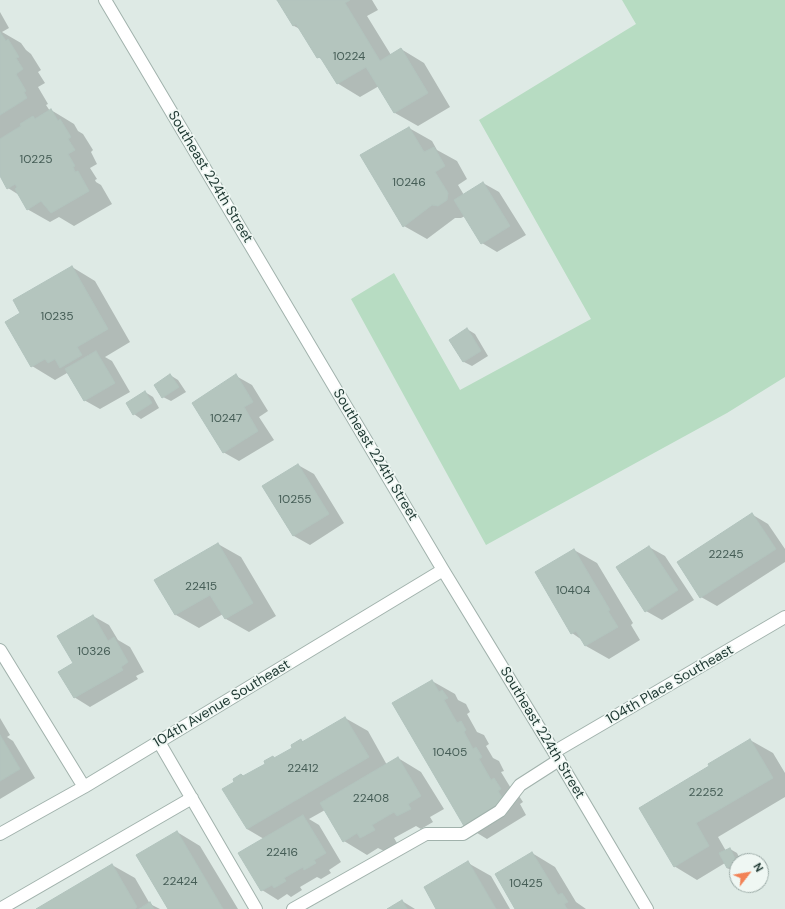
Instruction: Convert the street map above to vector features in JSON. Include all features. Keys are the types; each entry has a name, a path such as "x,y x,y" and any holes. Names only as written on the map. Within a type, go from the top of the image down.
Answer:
{"street":[{"name":"Southeast 224th Street","path":"105,0 442,570 557,756 647,909"},
{"name":"104th Avenue Southeast","path":"0,834 84,787 442,570"},
{"name":"104th Place Southeast","path":"293,909 426,834 463,834 500,811 520,785 557,756 785,617"},
{"path":"0,650 84,787"},
{"path":"159,742 256,909"},
{"path":"0,909 192,798"}],"green space":[{"path":"622,0 785,0 785,377 727,413 486,545 351,299 394,273 460,390 591,319 479,120 636,24"}],"building":[{"path":"277,0 350,0 345,3 380,61 401,48 428,93 394,113 366,67 337,84 320,57 317,58 296,24 293,26"},
{"path":"0,32 6,41 8,39 19,57 16,58 23,69 16,74 26,91 24,92 27,98 0,115"},
{"path":"51,109 58,121 60,119 71,137 68,139 75,150 68,154 75,166 73,167 75,172 78,171 89,191 51,213 41,201 27,210 15,189 17,187 15,184 7,189 0,176 0,139 21,126 20,124 33,116 35,119"},
{"path":"409,127 424,152 434,147 445,166 435,172 448,193 447,200 438,206 432,205 403,227 360,155"},
{"path":"483,182 510,226 481,244 454,200"},
{"path":"72,266 108,329 77,347 82,355 60,368 55,359 48,363 45,359 31,367 5,322 20,313 13,300"},
{"path":"467,328 481,351 463,362 449,340"},
{"path":"96,351 115,383 84,401 65,369"},
{"path":"170,374 179,387 162,398 154,385"},
{"path":"236,374 253,402 244,407 258,431 223,453 192,403"},
{"path":"145,391 152,403 133,415 126,403"},
{"path":"298,464 329,514 293,536 262,486"},
{"path":"752,513 776,549 700,598 677,562"},
{"path":"218,543 253,603 225,619 210,595 175,615 154,580"},
{"path":"649,546 678,590 645,612 616,567"},
{"path":"574,549 610,610 608,611 618,627 585,646 576,631 571,634 535,572"},
{"path":"93,615 108,641 114,637 128,662 121,667 123,670 74,698 58,672 73,663 57,636"},
{"path":"432,680 439,692 442,690 448,698 444,700 457,723 461,721 466,730 464,732 473,749 476,747 482,757 479,759 491,780 494,778 501,789 498,791 504,801 464,826 392,703"},
{"path":"345,717 369,757 247,829 222,789 234,782 233,779 241,774 243,776 265,764 264,761 273,756 274,758 292,748 291,745 301,739 302,742"},
{"path":"0,735 20,769 0,781"},
{"path":"750,739 773,778 696,823 709,846 674,867 639,808 709,766 708,764"},
{"path":"398,757 421,796 408,804 411,809 397,816 394,812 372,825 375,830 360,838 357,833 343,842 320,803"},
{"path":"303,815 326,853 314,860 316,863 304,870 303,867 284,878 286,881 274,888 272,885 261,891 238,853"},
{"path":"177,831 223,909 168,909 136,855"},
{"path":"730,848 732,853 729,853 729,867 727,868 719,853"},
{"path":"532,852 558,895 562,893 568,902 564,904 567,909 515,909 495,874"},
{"path":"468,861 496,909 436,909 424,887"},
{"path":"112,864 137,907 135,909 36,909"},
{"path":"402,900 407,909 387,909"},
{"path":"150,902 154,909 139,909"}]}
